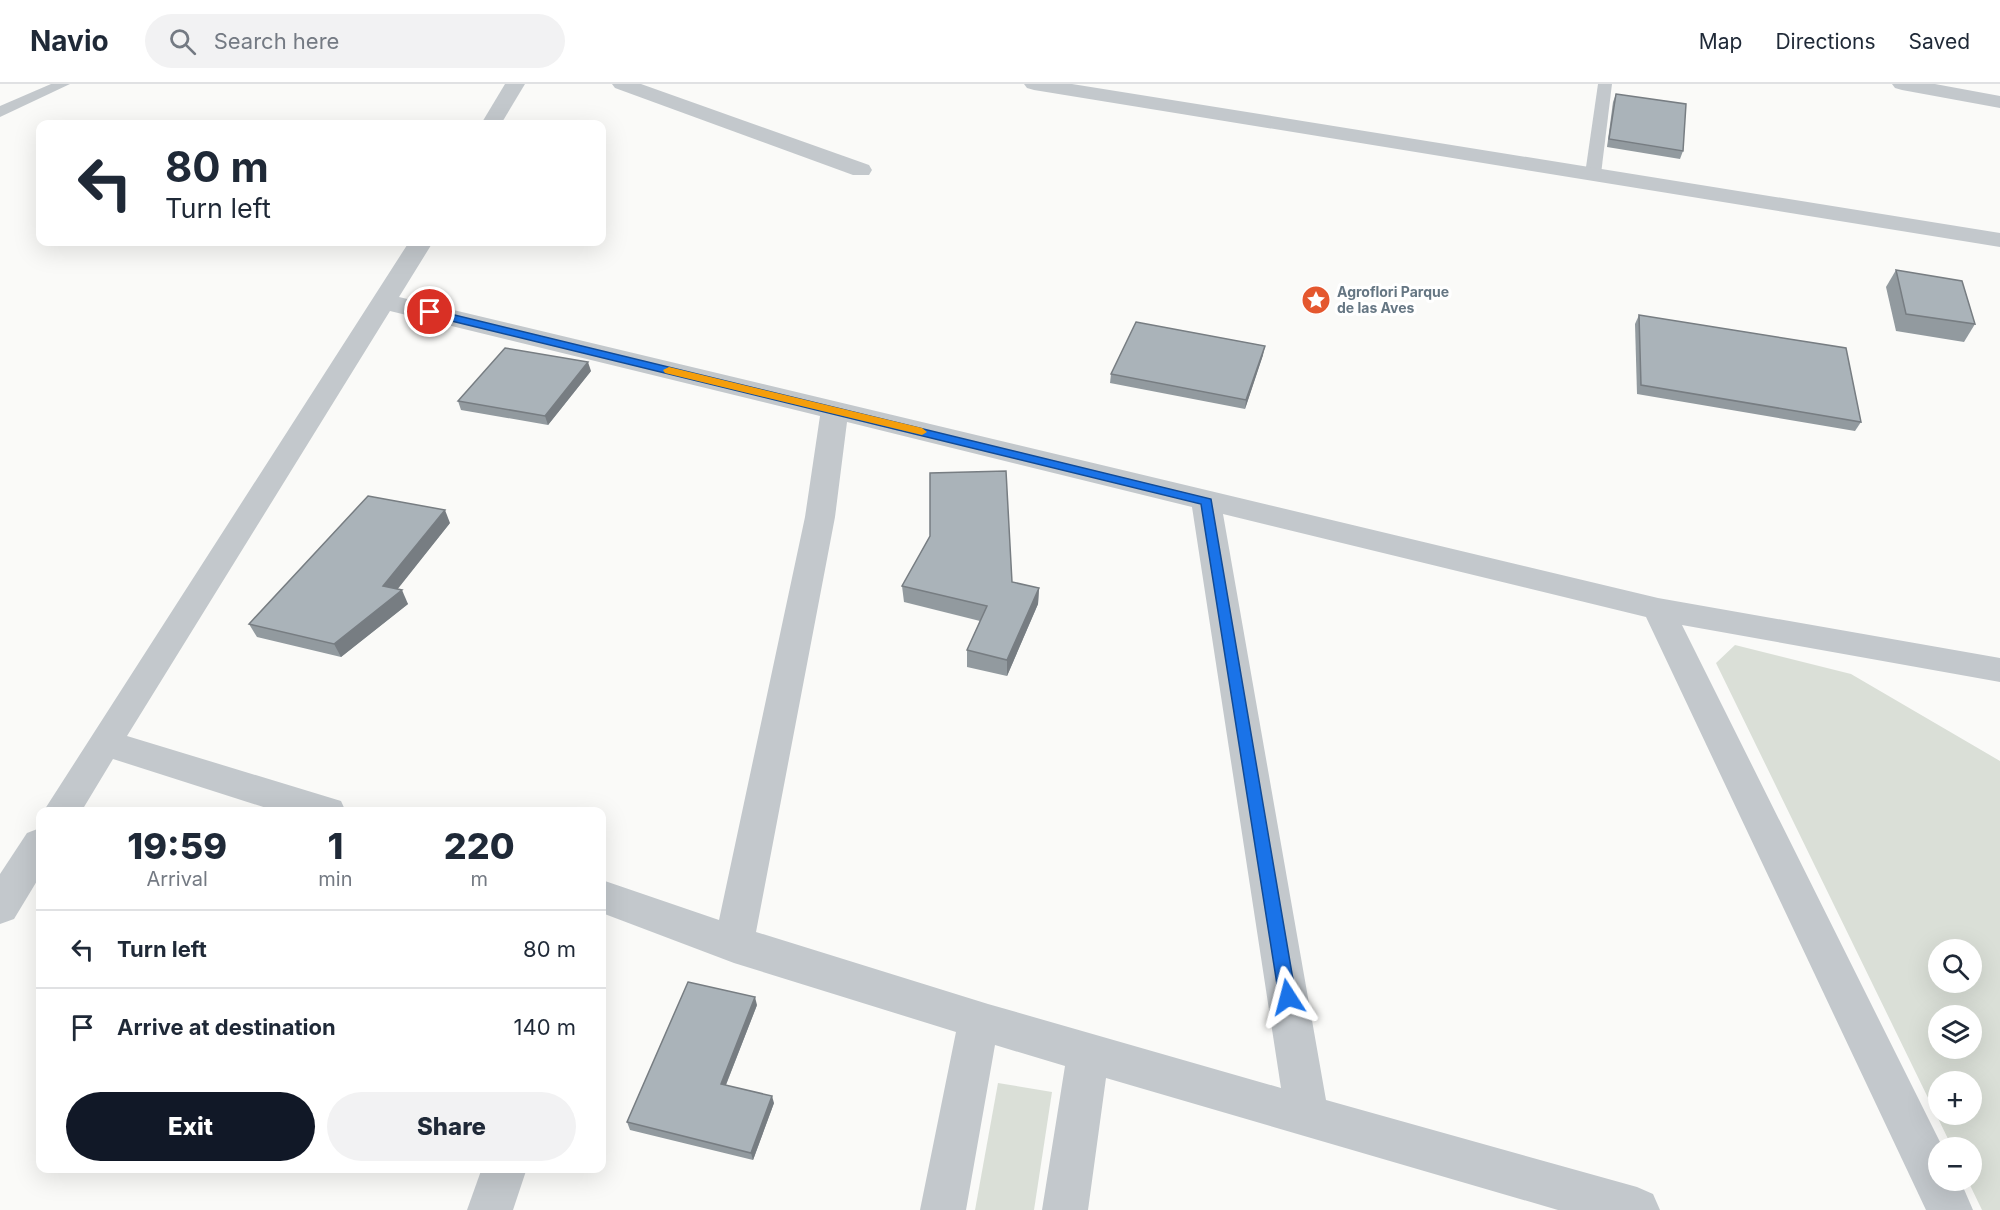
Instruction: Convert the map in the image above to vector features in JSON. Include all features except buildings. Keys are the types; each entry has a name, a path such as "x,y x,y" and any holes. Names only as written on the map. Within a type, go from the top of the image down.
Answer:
{"street":[{"path":"493,120 515,84"},
{"path":"622,84 861,170"},
{"path":"1034,84 2000,240"},
{"path":"1902,84 2000,102"},
{"path":"64,807 420,246"},
{"path":"386,302 1658,609 2000,670"},
{"path":"734,945 820,517 835,410"},
{"path":"1206,501 1307,1114"},
{"path":"1658,609 1950,1210"},
{"path":"105,742 312,807"},
{"path":"0,907 36,850"},
{"path":"606,898 734,945 1088,1053 1637,1210"},
{"path":"943,1210 979,1020"},
{"path":"1065,1210 1088,1053"},
{"path":"490,1210 503,1173"}],"lane":[{"path":"0,112 63,84"},
{"path":"1593,174 1605,84"}],"shaded area":[{"path":"1735,645 1851,674 2000,761 2000,1210 1982,1210 1973,1191 1982,1191 1982,1137 1947,1137 1941,1125 1982,1125 1982,1071 1928,1071 1928,1098 1716,663"},
{"path":"998,1083 1052,1092 1034,1210 975,1210"}],"slow traffic":[{"path":"669,370 922,432"}],"place":[{"name":"Agroflori Parque de las Aves","path":"1316,300"}],"route":[{"path":"430,312 1206,501 1288,997"}]}
